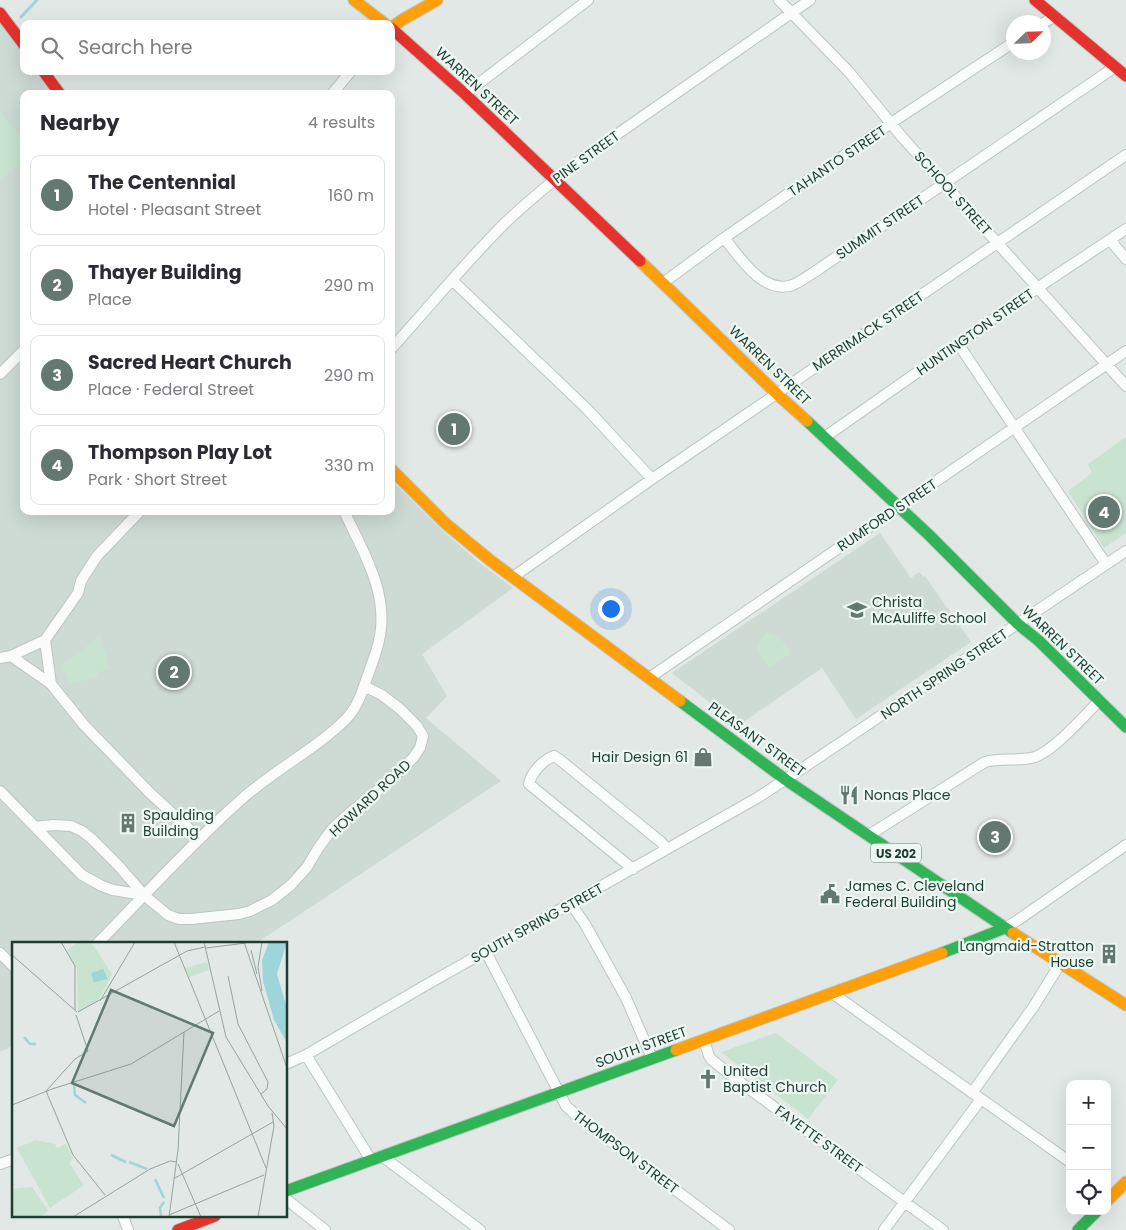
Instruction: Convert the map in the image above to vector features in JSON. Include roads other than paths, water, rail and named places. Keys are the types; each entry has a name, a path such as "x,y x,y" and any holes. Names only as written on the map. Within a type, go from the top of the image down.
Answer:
{"main road":[{"path":"354,0 380,20"},
{"path":"395,25 437,0"},
{"path":"1035,0 1126,76"},
{"path":"0,13 20,39"},
{"name":"WARREN STREET","path":"395,32 556,179 777,394 929,535 1018,624 1038,641 1126,727"},
{"path":"46,75 57,90"},
{"name":"PLEASANT STREET","path":"395,473 445,523 491,561 786,780 1005,928 1126,1005"},
{"name":"SOUTH STREET","path":"288,1190 911,965 1005,928"},
{"path":"1111,1194 1126,1182"},
{"path":"1078,1230 1093,1215"},
{"path":"178,1230 210,1218"}],"street":[{"path":"465,94 588,0"},
{"name":"SCHOOL STREET","path":"779,0 849,72 944,184 1126,386"},
{"name":"PINE STREET","path":"395,344 452,280 530,200 583,158 810,0"},
{"name":"TAHANTO STREET","path":"663,283 724,238 891,123 1006,47"},
{"name":"SUMMIT STREET","path":"724,238 762,280 778,287 790,286 813,273 1115,67"},
{"path":"335,90 348,75"},
{"name":"MERRIMACK STREET","path":"513,577 652,479 1126,155"},
{"name":"HUNTINGTON STREET","path":"825,437 1126,229"},
{"path":"1110,240 1126,259"},
{"path":"452,280 586,408 652,479"},
{"path":"959,344 1106,564"},
{"name":"RUMFORD STREET","path":"649,678 1126,351"},
{"path":"0,374 20,354"},
{"path":"0,658 11,656 45,640 78,593 81,581 97,556 136,515"},
{"path":"99,942 244,797 330,734 348,718 356,706 378,644 381,628 381,604 370,566 346,515"},
{"name":"NORTH SPRING STREET","path":"786,780 1126,551"},
{"path":"45,640 50,684"},
{"path":"11,656 50,684 84,724 150,793 200,839"},
{"name":"HOWARD ROAD","path":"35,827 71,826 82,831 104,851 144,895 168,915 179,919 191,919 239,914 250,910 272,900 291,885 307,867 319,847 334,828 388,782 413,758 420,748 423,736 417,726 382,695 364,686"},
{"path":"869,835 984,762 1029,759 1044,754 1099,701"},
{"path":"632,869 529,784 530,779 538,768 548,758 554,756 560,760 662,842 667,849"},
{"name":"SOUTH SPRING STREET","path":"288,1063 571,904 786,780"},
{"path":"0,791 82,876 113,890 144,895"},
{"path":"1005,928 1126,845"},
{"path":"571,904 585,924 626,998 652,1058"},
{"name":"THOMPSON STREET","path":"486,952 566,1106 729,1230"},
{"path":"0,953 12,965"},
{"path":"884,1230 977,1096 1060,964"},
{"path":"832,993 1066,1159"},
{"name":"FAYETTE STREET","path":"704,1040 712,1060 737,1080 943,1230"},
{"path":"306,1054 377,1158 480,1230"},
{"path":"0,1164 12,1160"},
{"path":"288,1202 325,1230"},
{"path":"124,1218 128,1230"}],"waterway":[{"path":"21,17 37,0"}],"place":[{"name":"The Centennial","path":"454,429"},
{"name":"Thompson Play Lot","path":"1104,512"},
{"name":"Christa McAuliffe School","path":"857,610"},
{"name":"Thayer Building","path":"174,672"},
{"name":"Hair Design 61","path":"703,757"},
{"name":"Nonas Place","path":"849,795"},
{"name":"Spaulding Building","path":"128,823"},
{"name":"Sacred Heart Church","path":"995,837"},
{"name":"James C. Cleveland Federal Building","path":"830,894"},
{"name":"Langmaid-Stratton House","path":"1109,954"},
{"name":"United Baptist Church","path":"708,1079"}]}
